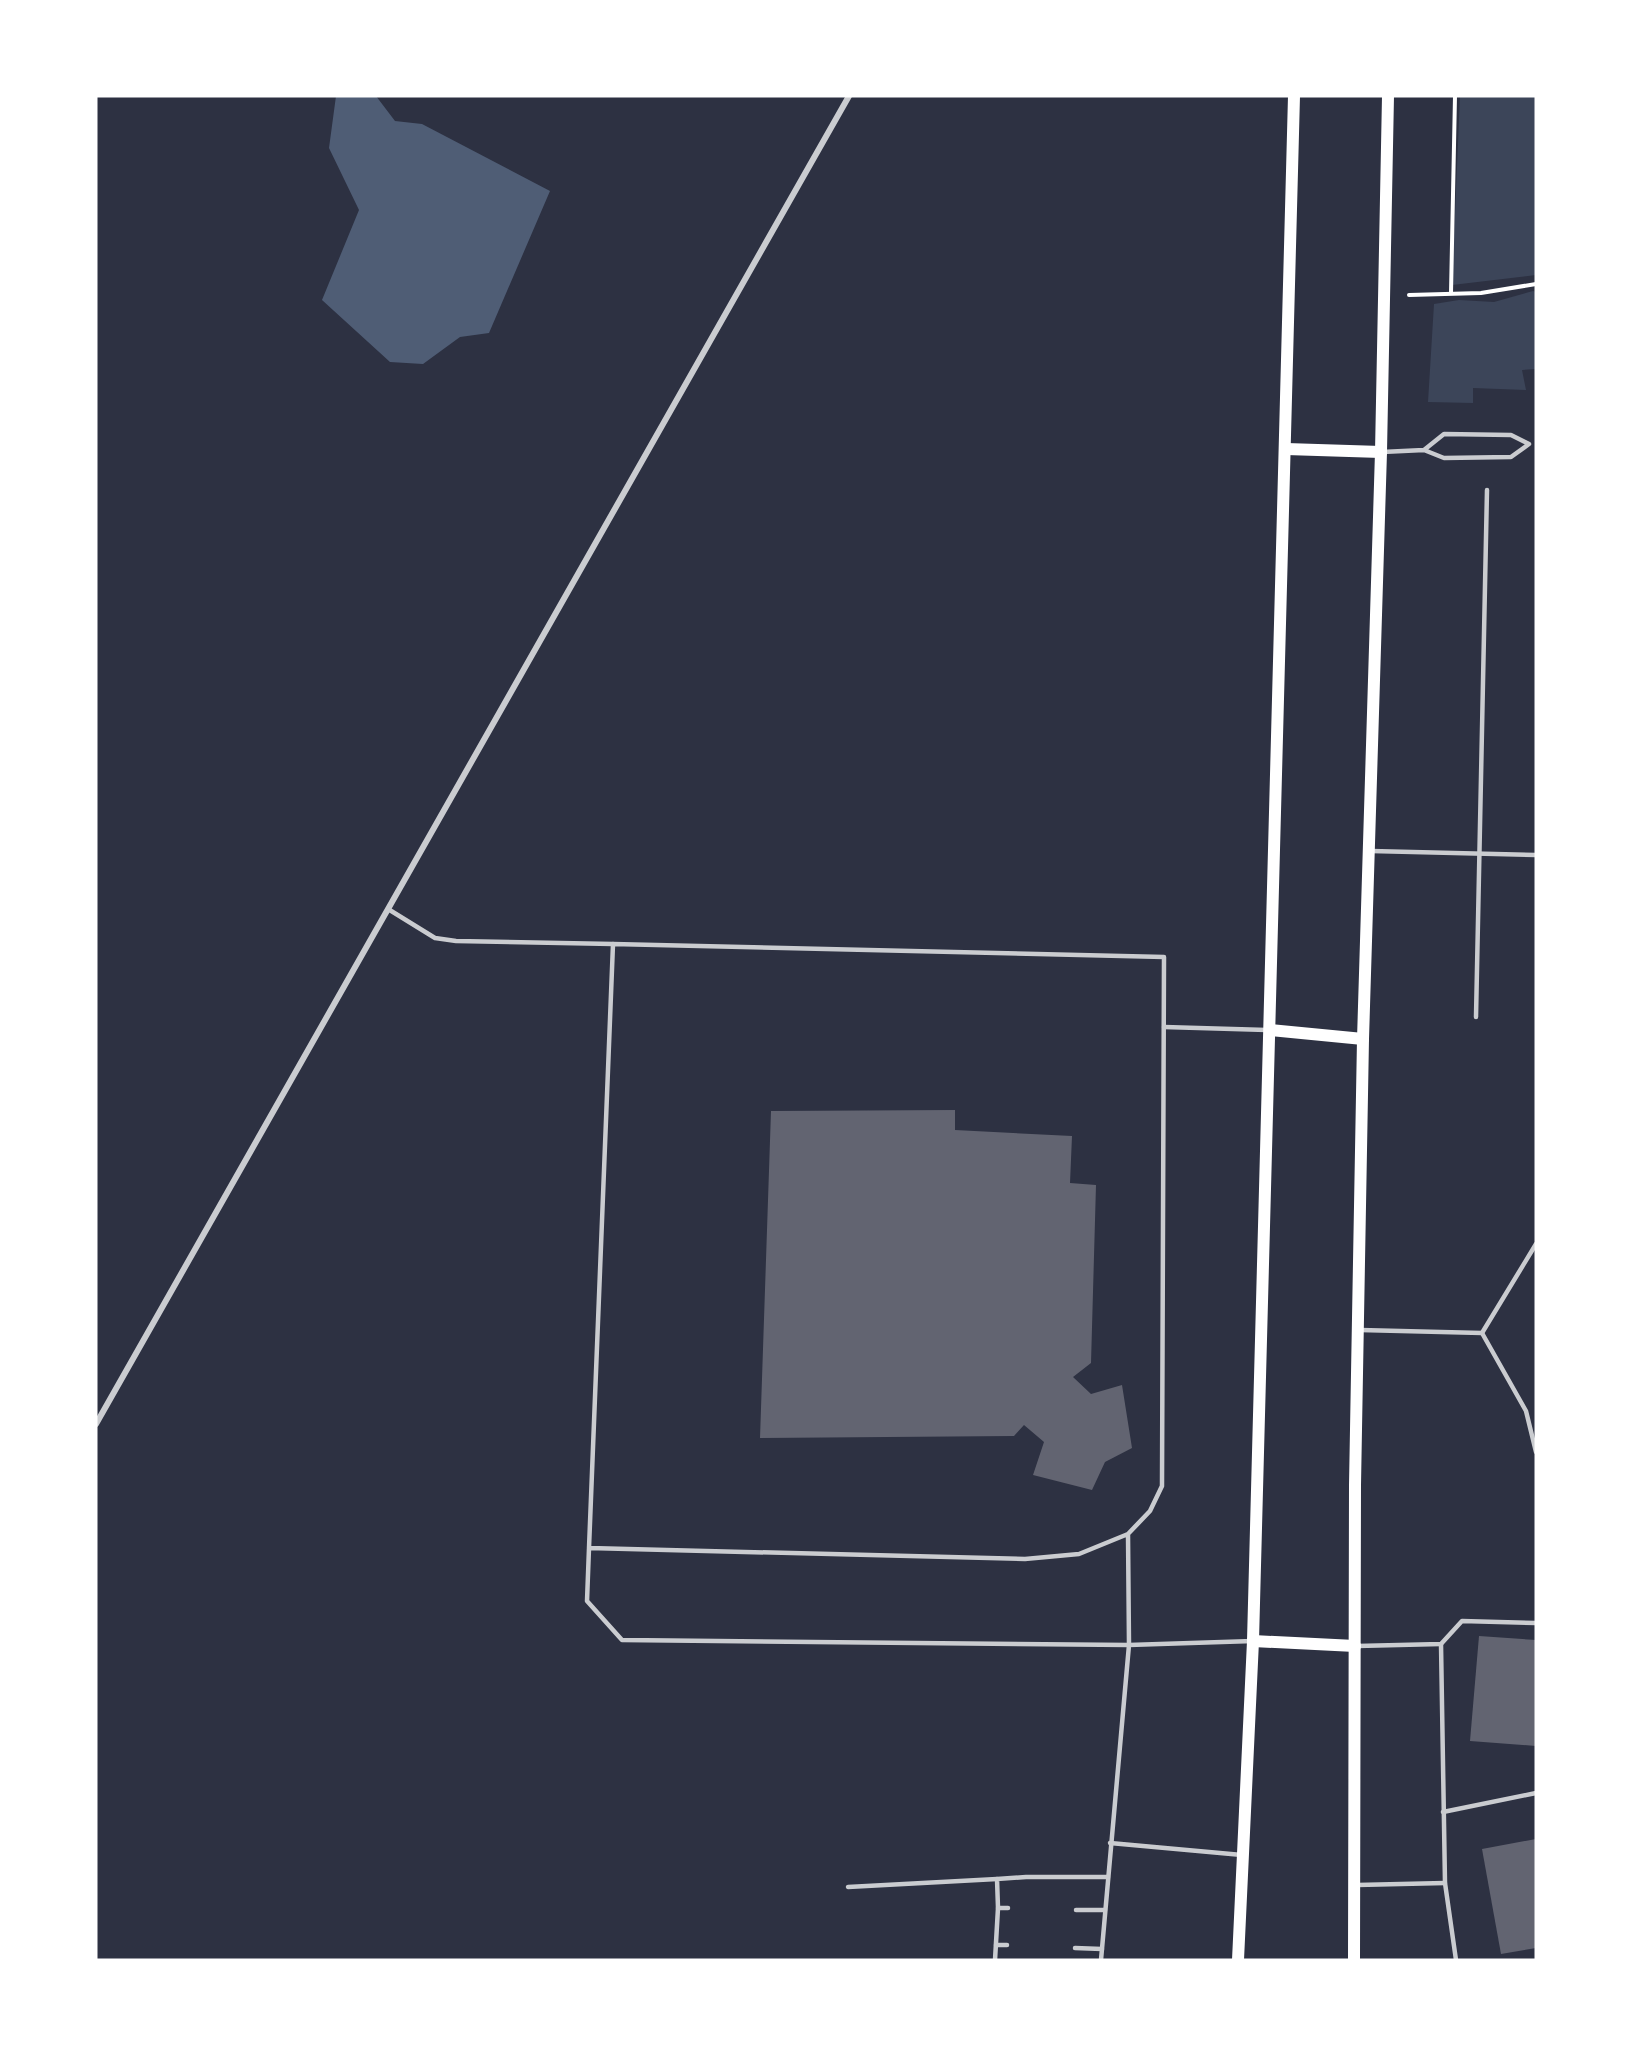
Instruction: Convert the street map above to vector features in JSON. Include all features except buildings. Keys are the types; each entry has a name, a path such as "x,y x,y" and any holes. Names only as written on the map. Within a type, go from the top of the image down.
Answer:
{"main road":[{"path":"1238,1960 1253,1641 1294,96"},
{"path":"1354,1960 1358,1329 1363,1039 1381,452 1388,96"},
{"path":"1286,449 1381,452"},
{"path":"1270,1030 1363,1039"},
{"path":"1253,1641 1355,1646"}],"street":[{"path":"96,1424 849,96"}],"lane":[{"path":"1424,450 1444,434 1511,435 1529,444 1536,444"},
{"path":"1381,452 1424,450 1444,458 1511,457 1529,444"},
{"path":"1476,1017 1487,490"},
{"path":"1369,851 1536,855"},
{"path":"388,909 435,938 456,941 1164,957 1162,1486 1150,1511 1128,1534 1079,1554 1024,1559 589,1548"},
{"path":"613,944 587,1601 622,1640 1129,1645 1253,1641"},
{"path":"1164,1027 1270,1030"},
{"path":"1482,1333 1536,1244"},
{"path":"1358,1329 1482,1333"},
{"path":"1482,1333 1526,1411 1536,1452"},
{"path":"1101,1960 1129,1645 1128,1534"},
{"path":"1456,1960 1445,1883 1441,1644 1462,1622 1536,1623"},
{"path":"1355,1646 1441,1644"},
{"path":"1443,1812 1536,1793"},
{"path":"1110,1843 1243,1855"},
{"path":"848,1887 1026,1877 1108,1876"},
{"path":"995,1960 999,1908 997,1879"},
{"path":"1354,1885 1445,1883"},
{"path":"999,1908 1008,1908"},
{"path":"1076,1910 1105,1911"},
{"path":"996,1945 1007,1945"},
{"path":"1075,1948 1102,1949"}],"path":[{"path":"1451,293 1455,96"},
{"path":"1384,296 1481,293 1536,284"}],"shaded area":[{"path":"336,96 376,96 395,121 422,124 550,191 489,333 460,337 423,364 390,362 322,300 359,210 329,148"},
{"path":"1460,96 1536,96 1536,275 1452,285"},
{"path":"1536,292 1536,369 1522,370 1526,390 1473,388 1473,403 1428,402 1434,304 1459,300 1494,302"}]}
